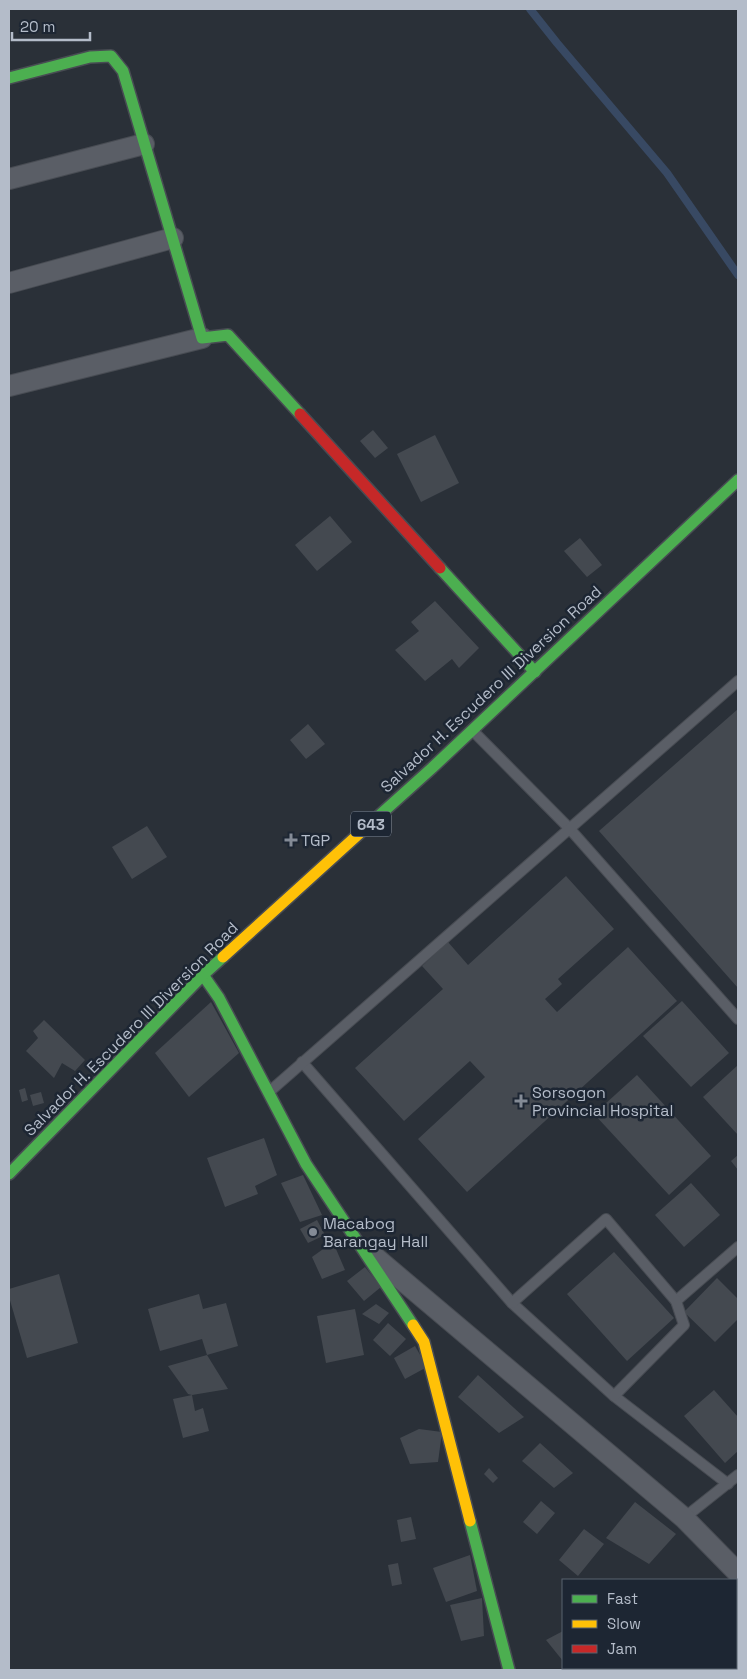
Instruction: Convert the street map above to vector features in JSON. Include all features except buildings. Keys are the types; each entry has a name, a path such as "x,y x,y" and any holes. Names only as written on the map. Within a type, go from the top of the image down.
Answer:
{"main road":[{"path":"9,78 90,57 111,56 123,71 202,338 228,335 535,672"},
{"name":"Salvador H. Escudero III Diversion Road","path":"9,1174 203,975 472,731 737,484"},
{"path":"203,975 219,998 306,1164 424,1342 509,1670"}],"street":[{"path":"9,179 144,144"},
{"path":"9,283 173,238"},
{"path":"9,386 202,338"},
{"path":"357,1242 684,1518 738,1574"}],"lane":[{"path":"269,1092 738,681"},
{"path":"472,731 569,828 738,1019"},
{"path":"302,1062 512,1303 614,1396 728,1484"},
{"path":"512,1303 606,1218 676,1302 684,1325 614,1396"},
{"path":"676,1302 738,1247"},
{"path":"684,1518 738,1475"}],"waterway":[{"path":"530,9 667,173 738,275"}],"traffic: fast":[{"path":"9,78 90,57 111,56 123,71 202,338 228,335 300,414"},
{"path":"362,831 432,768 738,480"},
{"path":"440,568 535,672"},
{"path":"9,1174 203,975 223,957"},
{"path":"203,975 219,998 306,1164 413,1325"},
{"path":"470,1521 509,1670"}],"traffic: slow":[{"path":"223,957 362,831"},
{"path":"413,1325 424,1342 470,1521"}],"traffic: jam":[{"path":"300,414 440,568"}],"place":[{"name":"TGP","path":"291,840"},
{"name":"Sorsogon Provincial Hospital","path":"521,1101"},
{"name":"Macabog Barangay Hall","path":"313,1232"}]}
